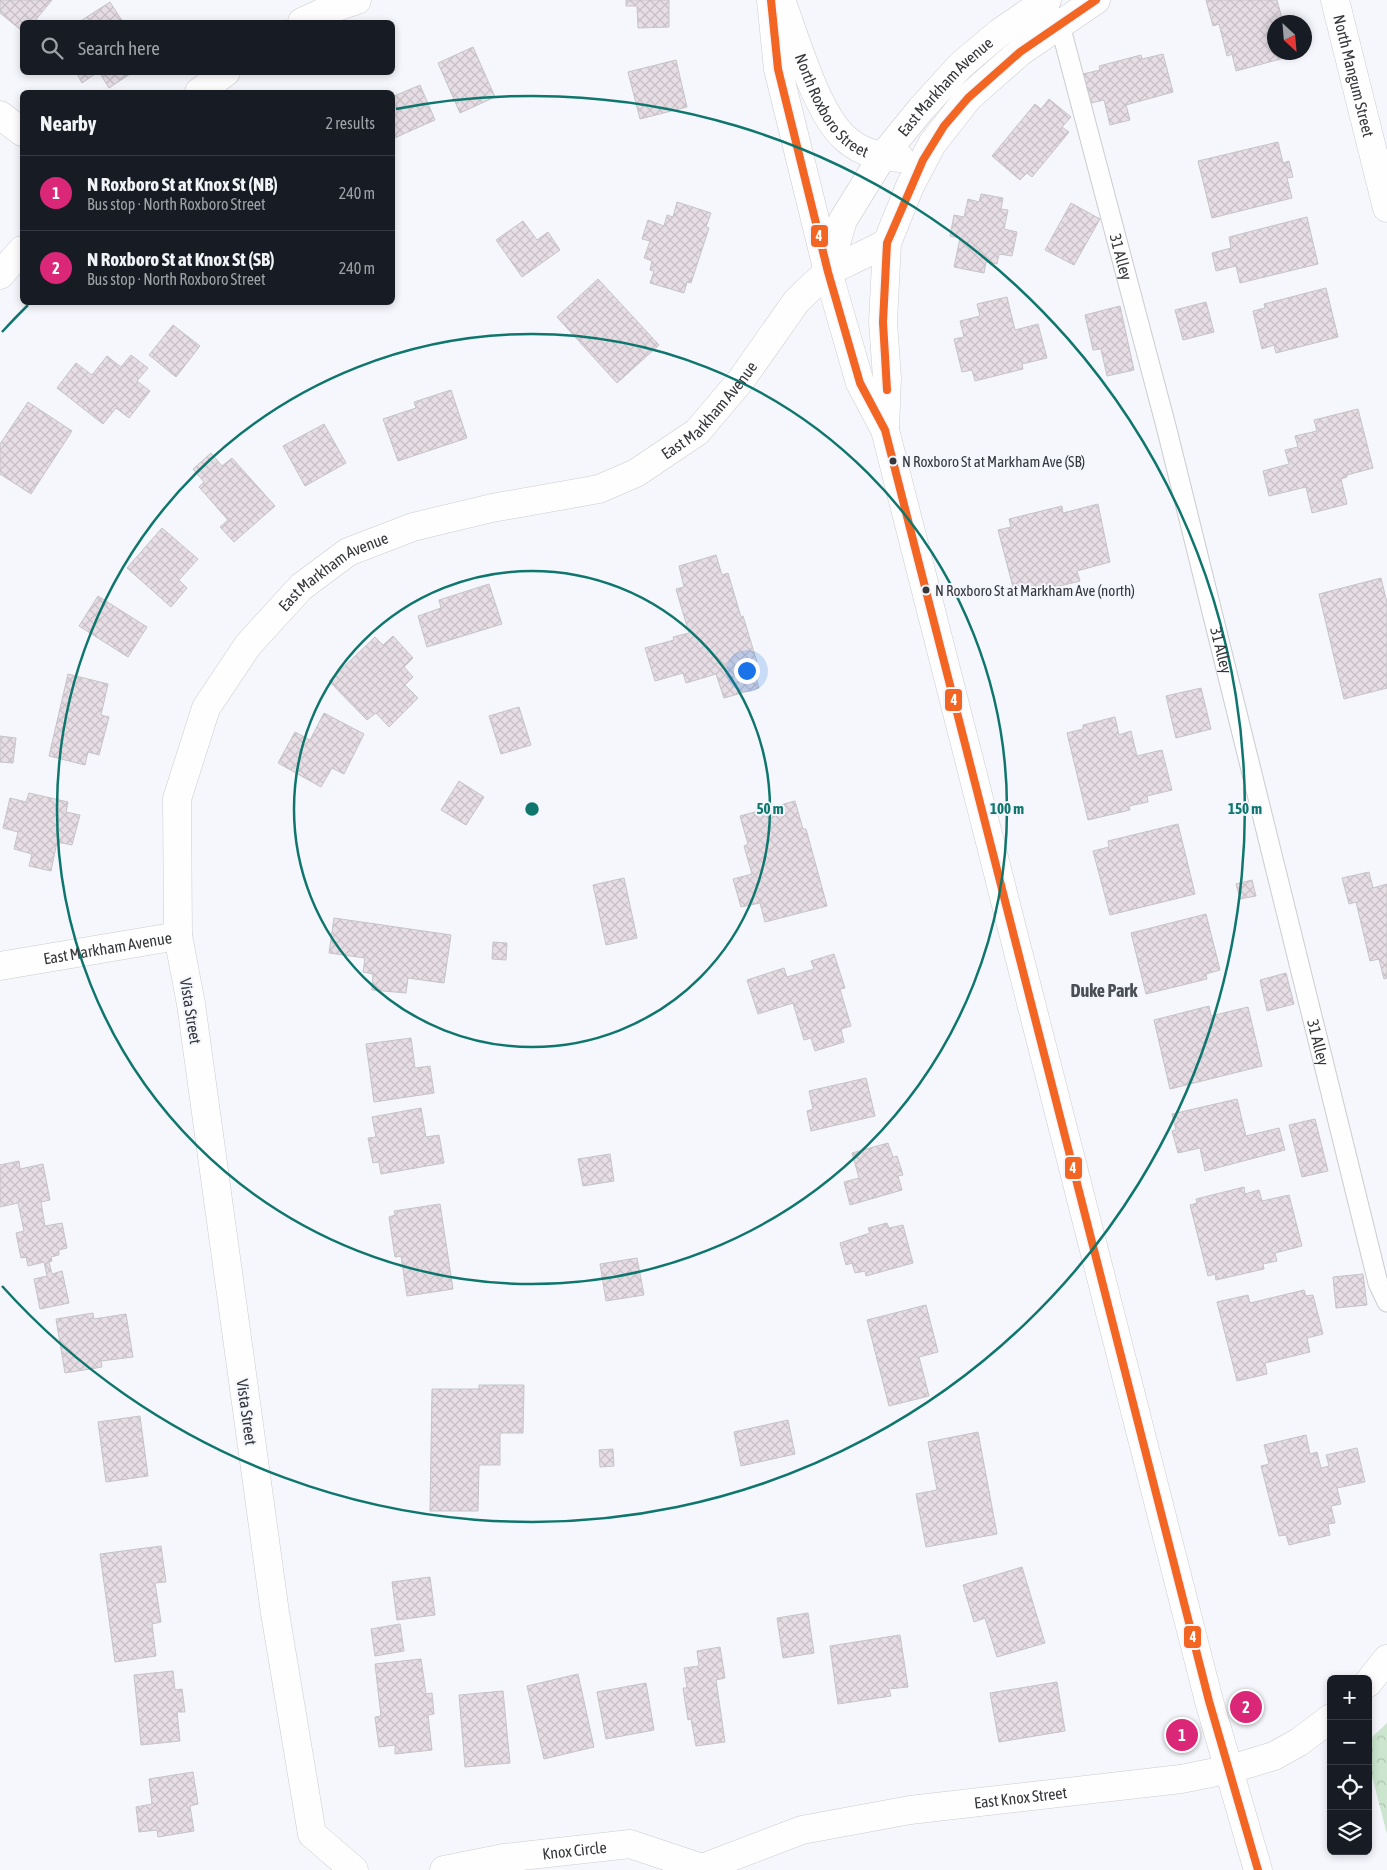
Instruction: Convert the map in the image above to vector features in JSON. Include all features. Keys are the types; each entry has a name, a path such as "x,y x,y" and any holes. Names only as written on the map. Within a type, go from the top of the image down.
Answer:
{"street":[{"path":"306,20 357,0"},
{"name":"North Roxboro Street","path":"771,0 778,69 828,272 860,382 885,430 1207,1691 1231,1769 1258,1870"},
{"name":"North Roxboro Street","path":"781,0 822,106 833,125 846,139 858,148 882,157 923,160"},
{"name":"East Markham Avenue","path":"885,430 887,378 883,322 887,243 923,160 944,126 968,98 1020,52 1096,0"},
{"name":"North Mangum Street","path":"1335,0 1387,208"},
{"name":"East Markham Avenue","path":"828,272 843,220 882,157 956,69 999,32 1046,1"},
{"path":"202,90 222,75"},
{"path":"0,115 20,130"},
{"name":"East Markham Avenue","path":"0,966 178,936 177,799 206,708 248,645 301,587 348,552 413,527 492,508 599,489 636,473 697,432 741,380 796,302 828,272 887,243"},
{"path":"0,275 20,252"},
{"name":"Vista Street","path":"178,936 191,1004 276,1613 312,1834 354,1870"},
{"path":"1372,1678 1387,1660"},
{"name":"East Knox Street","path":"702,1869 802,1830 910,1810 1180,1779 1231,1769 1274,1756 1299,1742 1328,1720"},
{"name":"Knox Circle","path":"444,1870 504,1858 630,1844 702,1869"}],"lane":[{"name":"31 Alley","path":"1046,1 1060,25 1167,430 1378,1283 1387,1302"}],"green space":[{"path":"1387,1723 1387,1834 1372,1776 1372,1737"}],"building":[{"path":"0,0 52,0 36,20 20,20 20,29 0,13"},
{"path":"626,0 669,0 669,27 638,28 637,6 626,6"},
{"path":"1206,0 1277,0 1281,15 1267,15 1267,60 1277,60 1236,71 1232,54 1227,56 1219,24 1213,26"},
{"path":"110,2 122,20 82,20"},
{"path":"473,47 495,97 460,113 438,63"},
{"path":"1163,54 1173,92 1126,105 1130,120 1110,125 1104,100 1091,103 1083,74 1100,70 1099,66 1141,55 1142,59"},
{"path":"676,60 687,107 640,119 628,72"},
{"path":"78,75 94,75 82,83"},
{"path":"101,75 128,75 109,88"},
{"path":"420,85 435,120 395,138 395,96"},
{"path":"1049,99 1071,117 1062,127 1069,132 1032,177 1027,173 1020,180 992,156 1035,104 1041,109"},
{"path":"1278,142 1283,163 1289,161 1293,177 1287,178 1292,198 1212,218 1198,161"},
{"path":"981,194 1003,198 1001,209 1008,210 1004,229 1017,232 1012,256 999,254 997,264 986,262 984,273 954,267 960,238 950,236 954,215 964,217 968,199 979,202"},
{"path":"677,202 711,213 706,227 709,228 691,283 687,282 684,293 650,283 654,271 650,270 652,261 644,258 650,241 642,239 648,220 664,226 667,215 673,217"},
{"path":"1071,203 1100,219 1074,265 1045,250"},
{"path":"1307,217 1318,264 1240,283 1236,266 1216,271 1212,253 1231,248 1229,237"},
{"path":"523,221 537,240 548,232 560,250 522,277 496,240"},
{"path":"598,279 659,345 617,383 557,317"},
{"path":"1326,288 1338,337 1276,353 1274,345 1262,349 1253,311 1265,308 1264,304"},
{"path":"1007,297 1015,330 1038,324 1047,358 1022,364 1023,369 975,381 972,370 962,372 954,339 964,337 960,321 980,316 977,304"},
{"path":"1206,302 1214,332 1183,340 1175,310"},
{"path":"1120,306 1134,370 1107,376 1101,349 1093,350 1085,315"},
{"path":"173,325 200,346 176,377 149,355"},
{"path":"131,355 148,368 137,381 150,391 129,418 116,408 103,424 57,388 76,363 92,375 107,356 121,367"},
{"path":"451,390 467,438 398,461 383,419 416,408 414,402"},
{"path":"28,402 72,431 31,494 0,474 0,444"},
{"path":"1358,409 1373,468 1347,475 1347,477 1341,479 1347,504 1312,513 1306,487 1269,496 1263,471 1289,464 1285,450 1298,447 1295,436 1317,431 1314,420"},
{"path":"324,424 346,463 305,486 283,446"},
{"path":"211,453 222,466 232,458 275,506 234,542 220,527 228,520 199,487 204,482 193,469"},
{"path":"1098,504 1110,562 1077,571 1080,581 1027,594 1025,584 1013,587 998,530 1011,527 1009,519 1062,506 1063,513"},
{"path":"162,528 198,559 179,580 187,588 171,607 127,568"},
{"path":"716,555 722,575 728,573 741,617 743,616 757,662 752,663 759,688 724,698 716,674 686,683 683,673 655,681 645,648 674,640 673,637 689,633 676,589 684,587 679,566"},
{"path":"1381,578 1387,603 1387,688 1344,699 1319,594"},
{"path":"489,584 502,624 427,647 418,616 441,608 439,600"},
{"path":"98,596 147,627 128,657 79,626"},
{"path":"393,636 413,658 404,667 413,677 405,685 418,698 389,727 376,713 367,720 329,681 375,637 383,645"},
{"path":"68,674 108,684 101,715 109,717 99,755 88,752 85,765 49,756"},
{"path":"1201,688 1211,729 1176,738 1166,696"},
{"path":"519,707 531,745 501,754 489,716"},
{"path":"324,713 364,734 344,774 332,768 321,787 278,763 295,732 310,740"},
{"path":"1115,717 1119,735 1131,731 1137,756 1162,750 1172,790 1147,796 1148,802 1129,806 1130,810 1088,820 1067,733 1083,729 1083,725"},
{"path":"0,736 16,738 13,763 0,762"},
{"path":"459,781 484,797 466,825 441,810"},
{"path":"29,793 68,802 66,812 80,815 72,845 57,842 51,871 29,866 32,854 14,849 18,832 3,828 10,798 26,802"},
{"path":"795,801 803,829 806,829 827,906 765,922 760,903 741,907 733,879 752,874 744,846 748,844 740,816"},
{"path":"1178,824 1195,894 1110,915 1093,851 1109,847 1108,841"},
{"path":"1369,872 1373,888 1387,884 1387,978 1384,979 1379,959 1370,961 1356,902 1349,904 1342,878"},
{"path":"624,878 637,938 606,945 593,885"},
{"path":"1252,880 1256,896 1240,899 1236,884"},
{"path":"1206,914 1220,970 1206,974 1207,979 1146,994 1131,933"},
{"path":"334,918 451,935 444,983 408,978 406,993 372,990 373,974 363,972 365,958 329,953"},
{"path":"493,942 507,943 506,960 492,959"},
{"path":"834,954 845,988 840,989 851,1026 841,1029 844,1042 815,1051 811,1038 804,1040 793,1003 758,1014 747,980 784,968 787,977 814,969 811,961"},
{"path":"1286,973 1294,1004 1267,1011 1260,980"},
{"path":"1209,1006 1211,1016 1248,1007 1262,1066 1170,1089 1154,1020"},
{"path":"411,1038 415,1068 430,1066 434,1093 374,1102 366,1044"},
{"path":"866,1078 875,1116 811,1131 807,1111 813,1109 809,1091"},
{"path":"1237,1099 1246,1136 1279,1128 1285,1150 1205,1171 1200,1148 1178,1153 1172,1131 1176,1130 1172,1114"},
{"path":"421,1108 426,1137 439,1135 444,1163 381,1174 379,1162 373,1163 368,1138 376,1137 372,1117"},
{"path":"1315,1119 1328,1171 1302,1177 1289,1125"},
{"path":"888,1143 893,1157 897,1156 903,1175 898,1176 902,1190 850,1205 844,1182 859,1178 852,1153"},
{"path":"610,1154 614,1181 583,1186 578,1159"},
{"path":"19,1161 20,1169 43,1164 50,1200 41,1202 45,1226 62,1223 67,1248 59,1250 59,1255 51,1257 52,1261 49,1262 52,1274 62,1271 69,1303 40,1309 34,1279 47,1276 44,1262 28,1266 26,1257 21,1258 16,1233 24,1231 18,1203 0,1207 0,1165"},
{"path":"1244,1187 1245,1194 1259,1190 1262,1201 1289,1195 1302,1246 1275,1253 1277,1261 1263,1264 1264,1269 1216,1280 1215,1274 1208,1276 1190,1205 1197,1203 1196,1199"},
{"path":"440,1204 453,1289 407,1296 401,1256 395,1257 389,1217 395,1215 394,1211"},
{"path":"887,1223 889,1228 903,1225 913,1263 866,1276 865,1271 855,1273 852,1263 846,1265 840,1243 870,1233 868,1228"},
{"path":"637,1258 644,1295 606,1301 600,1264"},
{"path":"1363,1274 1367,1305 1336,1308 1333,1277"},
{"path":"1304,1290 1306,1296 1313,1295 1323,1334 1307,1338 1310,1352 1265,1363 1267,1374 1237,1381 1217,1302 1248,1295 1250,1303"},
{"path":"926,1305 938,1352 919,1357 929,1396 889,1406 867,1320"},
{"path":"93,1313 94,1319 126,1314 133,1357 101,1361 102,1367 65,1373 56,1319"},
{"path":"479,1385 524,1385 523,1433 500,1433 500,1465 479,1465 478,1511 430,1511 432,1389 479,1389"},
{"path":"140,1416 148,1476 106,1482 98,1422"},
{"path":"788,1420 795,1454 741,1466 734,1432"},
{"path":"978,1432 997,1534 926,1547 916,1494 937,1490 928,1442"},
{"path":"1306,1435 1310,1454 1317,1452 1321,1468 1329,1466 1326,1455 1357,1448 1365,1482 1337,1488 1341,1504 1331,1506 1335,1523 1328,1524 1330,1535 1289,1545 1286,1535 1279,1536 1261,1466 1269,1464 1264,1445"},
{"path":"613,1449 614,1466 600,1467 599,1450"},
{"path":"161,1546 166,1582 155,1583 161,1622 152,1624 156,1656 115,1662 100,1554"},
{"path":"1022,1567 1045,1643 997,1657 985,1618 974,1622 963,1585"},
{"path":"430,1577 435,1615 397,1620 392,1582"},
{"path":"808,1613 814,1653 783,1658 777,1618"},
{"path":"400,1624 404,1651 375,1656 371,1629"},
{"path":"900,1635 908,1687 889,1689 891,1696 838,1704 830,1646"},
{"path":"720,1647 725,1678 716,1680 725,1742 696,1746 691,1719 688,1720 683,1688 687,1688 684,1668 699,1666 697,1651"},
{"path":"421,1659 426,1694 432,1693 434,1714 428,1715 432,1750 395,1754 395,1745 379,1747 375,1717 381,1716 375,1664"},
{"path":"173,1671 175,1690 182,1689 185,1712 177,1712 180,1741 141,1745 134,1675"},
{"path":"578,1674 594,1747 544,1759 527,1686"},
{"path":"1057,1682 1065,1731 999,1742 990,1693"},
{"path":"646,1683 654,1730 606,1739 597,1692"},
{"path":"503,1691 510,1763 465,1767 459,1695"},
{"path":"193,1772 198,1804 190,1806 194,1831 158,1837 157,1830 139,1832 136,1807 152,1804 149,1779"}],"transit line":[{"name":"4","path":"771,0 778,69 828,272 860,383 885,430 1209,1701 1258,1870"},
{"name":"4","path":"887,390 883,322 887,243 923,160 944,126 968,98 1020,52 1096,0"}],"place":[{"name":"N Roxboro St at Markham Ave (SB)","path":"893,461"},
{"name":"N Roxboro St at Markham Ave (north)","path":"926,590"},
{"name":"N Roxboro St at Knox St (SB)","path":"1246,1707"},
{"name":"N Roxboro St at Knox St (NB)","path":"1182,1735"}],"district":[{"name":"Duke Park","path":"1104,991"}]}
